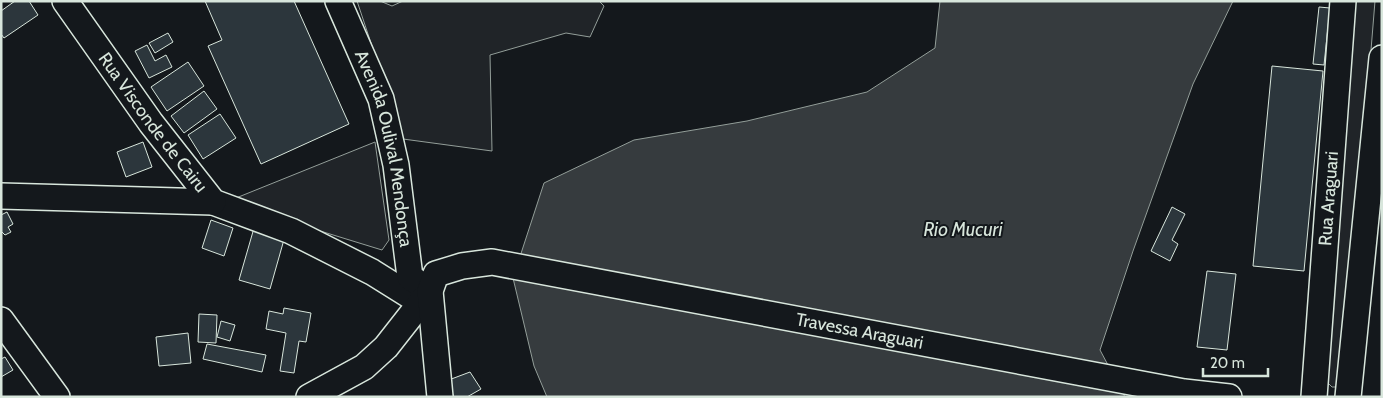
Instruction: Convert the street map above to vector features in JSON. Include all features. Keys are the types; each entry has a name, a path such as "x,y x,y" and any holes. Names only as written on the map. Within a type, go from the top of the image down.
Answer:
{"street":[{"name":"Rua Visconde de Cairu","path":"65,1 151,123 213,202 291,231 372,272 425,296"},
{"name":"Avenida Oulival Mendonça","path":"338,1 381,99 396,165 410,277 425,296"},
{"name":"Rua Araguari","path":"1314,397 1343,1"},
{"name":"Rua Araguari","path":"1348,397 1382,58"},
{"path":"1,196 213,202"},
{"name":"Travessa Araguari","path":"425,296 436,274 462,266 492,262 1184,392 1229,397"},
{"path":"309,397 364,367 386,347 425,296"},
{"path":"425,296 440,397"},
{"path":"1,320 57,397"}],"shaded area":[{"path":"357,1 380,1 392,6 403,1 599,1 604,6 590,37 566,33 490,55 492,151 403,139"},
{"path":"1355,1 1375,1 1344,382 1338,387 1332,387 1324,379"},
{"path":"375,142 389,240 382,250 278,218 236,198"}],"water":[{"name":"Rio Mucuri","path":"940,1 1233,1 1193,84 1133,251 1100,350 1125,397 547,397 534,366 513,278 544,183 634,140 747,121 867,92 935,48"}],"building":[{"path":"15,1 29,1 38,15 4,38 1,34 1,11"},
{"path":"205,1 294,1 349,124 261,164 208,46 222,40"},
{"path":"1319,7 1330,8 1324,65 1313,64"},
{"path":"168,33 173,42 155,53 149,43"},
{"path":"147,45 155,61 166,55 172,67 149,78 135,51"},
{"path":"188,62 204,86 167,111 151,87"},
{"path":"1272,66 1323,71 1304,271 1253,266"},
{"path":"204,91 217,109 184,133 171,116"},
{"path":"220,114 236,138 203,159 188,135"},
{"path":"143,142 152,167 126,177 117,152"},
{"path":"1172,207 1185,214 1172,240 1178,244 1170,261 1151,251"},
{"path":"7,212 13,224 8,227 11,232 5,235 1,231 1,215"},
{"path":"211,220 233,228 224,256 202,248"},
{"path":"254,228 285,236 270,289 239,280"},
{"path":"1207,271 1236,274 1227,350 1197,347"},
{"path":"284,308 311,313 306,342 299,341 294,373 280,371 286,333 266,329 269,311 283,314"},
{"path":"199,314 217,315 216,343 198,342"},
{"path":"221,321 235,325 230,341 217,337"},
{"path":"188,333 191,363 159,366 156,337"},
{"path":"207,344 266,355 262,372 203,359"},
{"path":"5,357 13,370 1,377 1,359"},
{"path":"470,372 481,389 467,397 454,397 446,381"}]}
